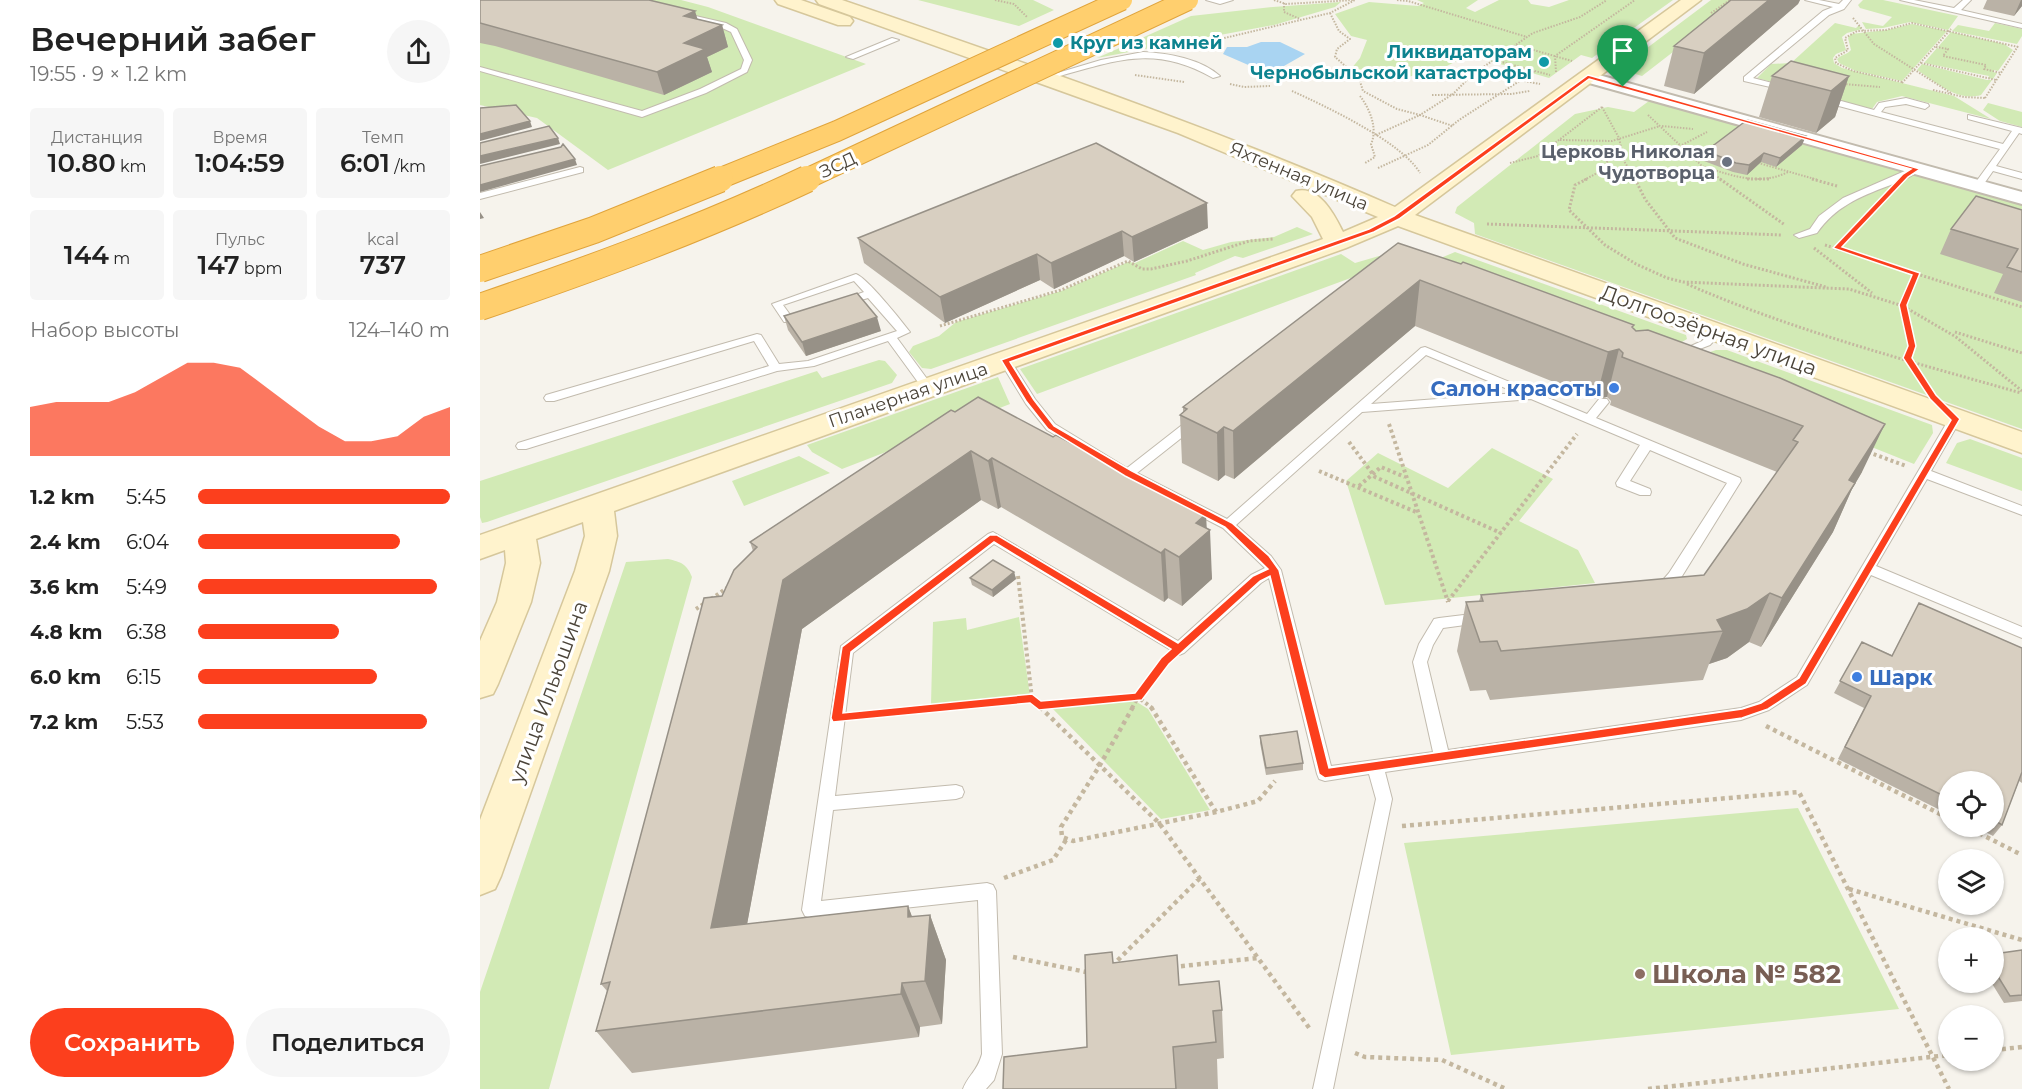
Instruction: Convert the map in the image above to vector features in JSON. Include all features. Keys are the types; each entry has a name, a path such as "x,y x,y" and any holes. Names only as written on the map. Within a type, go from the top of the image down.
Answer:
{"highway":[{"name":"ЗСД","path":"480,269 594,230 837,131 1122,0"},
{"name":"ЗСД","path":"480,307 617,260 758,202 1188,0"}],"main road":[{"name":"Яхтенная улица","path":"784,0 1054,97 1304,196 1397,217"},
{"name":"Яхтенная улица","path":"825,0 1048,77 1323,183 1397,217"},
{"name":"Планерная улица","path":"480,547 1371,230 1397,217 1583,70 1692,0"},
{"path":"1304,196 1322,214 1337,243"},
{"name":"Долгоозёрная улица","path":"1397,217 2022,443"},
{"name":"улица Ильюшина","path":"480,876 592,571 601,536 597,506"},
{"path":"480,684 514,602 523,563 519,533"}],"street":[{"path":"1583,70 1911,172 2022,198"}],"lane":[{"path":"1210,0 1220,2 1229,0"},
{"path":"1809,0 1841,7"},
{"path":"1791,91 1747,79 1826,13 1841,7 1847,0"},
{"path":"1904,0 2022,26"},
{"path":"1956,11 1967,0"},
{"path":"480,69 642,114 703,91 744,70 748,60 734,31 723,25 671,11"},
{"path":"1961,24 1971,15"},
{"path":"850,57 895,40"},
{"path":"1048,77 1116,60 1152,55 1177,60 1216,76"},
{"path":"1803,94 2004,147"},
{"path":"1875,113 1882,105 1906,101 1928,107 1911,122"},
{"path":"1964,136 1974,118 2020,130 2004,147 1978,186"},
{"path":"1992,168 2022,176"},
{"path":"480,196 580,170"},
{"path":"1801,237 1814,231 1817,224 1841,201 1911,172"},
{"path":"522,446 776,368 810,364 904,333 856,276 777,304 788,320 812,313"},
{"path":"832,306 872,293"},
{"path":"1667,359 1706,343 1716,332"},
{"path":"550,398 757,337 776,368"},
{"path":"891,337 927,387"},
{"path":"1228,525 1425,351 1735,481 1674,577 1663,589 1642,598"},
{"path":"1005,360 1030,401 1051,428 1128,474 1228,525 1266,559 1274,570 1325,774 1742,714 1764,706 1802,681 1955,419"},
{"path":"1359,409 1533,396"},
{"path":"1589,419 1604,402"},
{"path":"1128,474 1201,416"},
{"path":"1645,492 1622,483 1647,444"},
{"path":"1924,473 2022,511"},
{"path":"973,1089 987,1072 992,1054 987,891 811,910 846,650 993,537 1179,649 1256,579 1274,570"},
{"path":"1868,568 2022,633"},
{"path":"1442,757 1420,662 1426,645 1439,623 1495,617"},
{"path":"1323,1089 1334,1046 1384,799 1375,766"},
{"path":"825,804 956,792"}],"path":[{"path":"1274,0 1284,3 1355,0"},
{"path":"1152,55 1330,13 1355,0"},
{"path":"1397,0 1407,0 1527,37"},
{"path":"1546,86 1478,71 1527,37 1580,17 1607,0"},
{"path":"1555,56 1635,0"},
{"path":"1281,26 1284,3"},
{"path":"1841,7 1865,30 1874,44 1963,100"},
{"path":"1284,12 1303,20"},
{"path":"1330,13 1339,31 1350,39 1337,49 1335,57 1359,78 1363,92 1397,108 1453,126"},
{"path":"1913,85 1853,71 1836,63 1835,58 1848,50 1845,38 1850,33 1886,30 1912,23 2018,47"},
{"path":"1897,86 1903,83 1957,23 1961,24"},
{"path":"2005,126 1977,109 2022,41"},
{"path":"1515,45 1555,56 1583,70"},
{"path":"1935,47 1948,50 1943,56 1986,65 1984,69 2001,73"},
{"path":"1493,60 1556,77 1555,56"},
{"path":"1921,63 1996,80"},
{"path":"1378,168 1428,146 1496,94 1535,71"},
{"path":"1365,163 1375,157 1371,144 1376,135 1420,115 1453,94 1470,77 1442,74 1430,76"},
{"path":"1803,94 1827,83 1885,87"},
{"path":"1924,88 1955,95 1985,98"},
{"path":"1432,95 1496,94 1532,90"},
{"path":"1292,91 1351,118 1394,146 1421,172 1416,179"},
{"path":"1360,96 1367,105 1376,135"},
{"path":"1503,164 1538,156 1607,104"},
{"path":"1602,107 1619,138 1621,152 1645,198 1675,238"},
{"path":"1640,110 1661,126 1701,165 1801,237 1875,296"},
{"path":"1560,140 1612,141 1642,132 1653,126 1661,126"},
{"path":"1688,152 1717,145 1722,140"},
{"path":"1717,145 1726,148"},
{"path":"1621,152 1607,162 1603,170 1575,185 1569,210 1583,227 1630,262 1665,278 1683,282 1828,289 1846,287 1903,305 1948,330 2022,392"},
{"path":"1752,158 1752,161 1860,193"},
{"path":"1701,165 1742,178 1759,180 1777,179 1788,172"},
{"path":"1837,248 1911,172"},
{"path":"1482,224 1801,237 2022,306"},
{"path":"1658,230 1743,264 1815,283 1828,289"},
{"path":"940,326 1061,290 1128,261 1142,269 1151,269 1186,261 1249,241 1274,239"},
{"path":"1916,273 1903,305 1912,346 1908,358 1933,397 1955,419"},
{"path":"1683,282 1730,303 1909,361 2022,392"},
{"path":"1948,330 2022,353"},
{"path":"1383,406 1416,512 1448,602"},
{"path":"1439,623 1448,602 1589,419"},
{"path":"1338,427 1372,474 1501,533"},
{"path":"1858,448 1924,473"},
{"path":"1300,462 1416,512"},
{"path":"1359,486 1381,467 1405,477"},
{"path":"1027,558 1018,576 1032,699 1159,823 1319,1041 1365,1057 1442,1060 1506,1089"},
{"path":"696,609 735,583"},
{"path":"1179,649 1165,661 1138,697 1100,765 1061,827 1062,837 1073,841 1216,812 1258,801 1275,781"},
{"path":"1039,706 1138,697 1149,704 1216,812"},
{"path":"837,718 1032,699"},
{"path":"1742,714 1938,813"},
{"path":"1377,829 1799,792 1949,1089"},
{"path":"1987,837 2022,855"},
{"path":"987,891 1000,879 1053,860 1066,840"},
{"path":"989,952 1103,975 1200,878"},
{"path":"1848,888 2022,940"},
{"path":"1163,968 1258,957"},
{"path":"2004,1049 2022,1047"},
{"path":"1648,1089 1938,1056"}],"green space":[{"path":"480,0 681,0 708,7 866,64 608,170 537,118 480,105"},
{"path":"918,0 1033,0 1054,10 1019,26"},
{"path":"1417,0 1478,0 1466,8 1475,12 1499,0 1528,0 1531,4 1549,7 1569,0 1673,0 1592,58 1581,55 1549,78 1486,60 1480,49 1443,68 1400,79 1365,81 1351,69 1360,58 1367,40 1351,36 1335,14 1369,2 1418,6 1424,3"},
{"path":"1711,0 1740,0 1642,76 1619,69"},
{"path":"1863,0 1883,0 1958,16 1948,30 1910,22 1866,29 1862,22 1883,26 1892,17 1860,8 1858,5"},
{"path":"1341,2 1335,7 1274,25 1097,58 1191,16"},
{"path":"1835,23 1856,28 1859,25 1862,29 1847,33 1842,37 1846,50 1836,54 1833,58 1834,63 1842,68 1954,96 1991,119 1902,96 1877,102 1872,109 1757,78 1771,64 1791,63"},
{"path":"1995,23 2022,29 2022,36 2017,44 1952,31 1958,25 1989,31"},
{"path":"1912,24 1947,31 1902,81 1856,71 1839,63 1837,59 1851,50 1848,38 1851,34 1887,30"},
{"path":"1951,32 2004,44 2013,50 1998,71 1994,70 1993,72 1997,73 1993,79 1988,78 1989,76 1924,63 1937,48 1941,49 1938,47"},
{"path":"1922,64 1992,80 1981,95 1964,96 1947,90 1917,70"},
{"path":"1649,101 2022,205 2022,429 1475,234 1474,223 1455,213 1457,207 1575,114 1608,107 1634,112"},
{"path":"1988,103 2022,112 2022,127 2000,121 1983,110"},
{"path":"1297,227 1313,234 1243,258 1235,256 1195,273 1196,275 931,369 922,368 909,352 913,346 939,336 956,322 1061,291 1128,262 1135,263 1183,241 1203,250 1231,242 1274,237"},
{"path":"1455,252 1686,335 1687,339 1655,358 1410,271"},
{"path":"1341,254 1355,263 1379,256 1394,262 1037,394 1020,369"},
{"path":"1716,350 1727,350 1932,425 1933,433 1914,464 1669,366"},
{"path":"879,360 885,361 897,375 892,383 482,523 480,481 817,371 822,378"},
{"path":"998,377 1010,404 842,469 812,452 807,445"},
{"path":"1970,439 2022,458 2022,491 1946,463 1957,443"},
{"path":"1492,448 1553,479 1519,521 1578,550 1595,583 1385,605 1346,481 1378,453 1448,488"},
{"path":"799,456 830,473 744,506 732,481"},
{"path":"668,559 683,564 692,577 549,1089 480,1089 480,992 626,562"},
{"path":"1019,617 1030,696 931,705 933,622 966,618 967,630"},
{"path":"1132,699 1148,709 1210,810 1161,819 1052,708"},
{"path":"1798,808 1899,1009 1451,1055 1404,843"}],"water":[{"path":"1261,42 1280,42 1305,54 1284,66 1281,72 1269,74 1223,54 1227,47 1247,47"}],"building":[{"path":"480,0 649,0 695,11 684,16 722,25 684,43 705,49 657,72 480,23"},
{"path":"1731,0 1769,0 1704,53 1674,46"},
{"path":"1791,61 1849,76 1831,91 1772,76"},
{"path":"516,105 530,121 480,134 480,108"},
{"path":"1747,120 1806,136 1780,158 1764,153 1749,165 1736,163 1706,151"},
{"path":"549,126 558,138 480,156 480,143"},
{"path":"1096,143 1207,203 1132,237 1122,231 1051,263 1037,254 940,297 858,238"},
{"path":"563,144 575,159 480,185 480,166 561,147"},
{"path":"1976,196 2022,210 2022,272 2007,267 2018,249 1951,229"},
{"path":"1398,243 1461,264 1463,262 1634,325 1632,327 1636,331 1648,330 1780,378 1885,424 1849,480 1855,483 1782,598 1770,593 1747,609 1717,620 1723,631 1501,651 1497,641 1480,642 1466,602 1483,601 1481,595 1704,575 1798,442 1793,440 1803,426 1622,357 1623,353 1619,349 1608,352 1420,280 1233,431 1224,427 1217,433 1180,415 1187,409 1183,407"},
{"path":"857,293 877,317 802,342 784,316"},
{"path":"978,397 1053,437 1056,435 1206,514 1196,523 1210,530 1179,557 1165,549 1161,553 992,458 988,461 971,451 783,580 711,928 908,906 908,917 930,915 925,981 902,983 901,994 596,1031 610,982 601,984 704,598 722,596 734,570 757,547 750,542 951,410 955,412"},
{"path":"993,560 1014,572 992,590 970,578"},
{"path":"1919,603 2022,648 2022,772 2004,820 2004,771 1938,771 1938,793 1845,747 1871,696 1840,681 1862,642 1892,656"},
{"path":"1297,731 1303,763 1266,768 1260,736"},
{"path":"2022,950 2022,995 2010,996 2004,986 2004,953"},
{"path":"1112,952 1113,963 1177,955 1179,985 1219,981 1222,1010 1213,1011 1216,1042 1173,1047 1176,1089 1003,1089 1004,1057 1087,1047 1085,955"}],"place":[{"name":"Круг из камней","path":"1058,43"},
{"name":"Ликвидаторам Чернобыльской катастрофы","path":"1544,62"},
{"name":"Церковь Николая Чудотворца","path":"1727,162"},
{"name":"Салон красоты","path":"1614,388"},
{"name":"Шарк","path":"1857,677"},
{"name":"Школа № 582","path":"1640,974"}],"route":[{"path":"1623,87 1588,77 1388,223 1005,360 1030,401 1051,428 1128,474 1228,525 1266,559 1274,570 1256,579 1179,649 993,537 846,650 837,718 1032,699 1039,706 1138,697 1165,661 1256,579 1274,570 1325,774 1742,714 1764,706 1802,681 1955,419 1933,397 1908,358 1912,346 1903,305 1916,273 1837,248 1906,176 1917,169 1623,87"}]}
